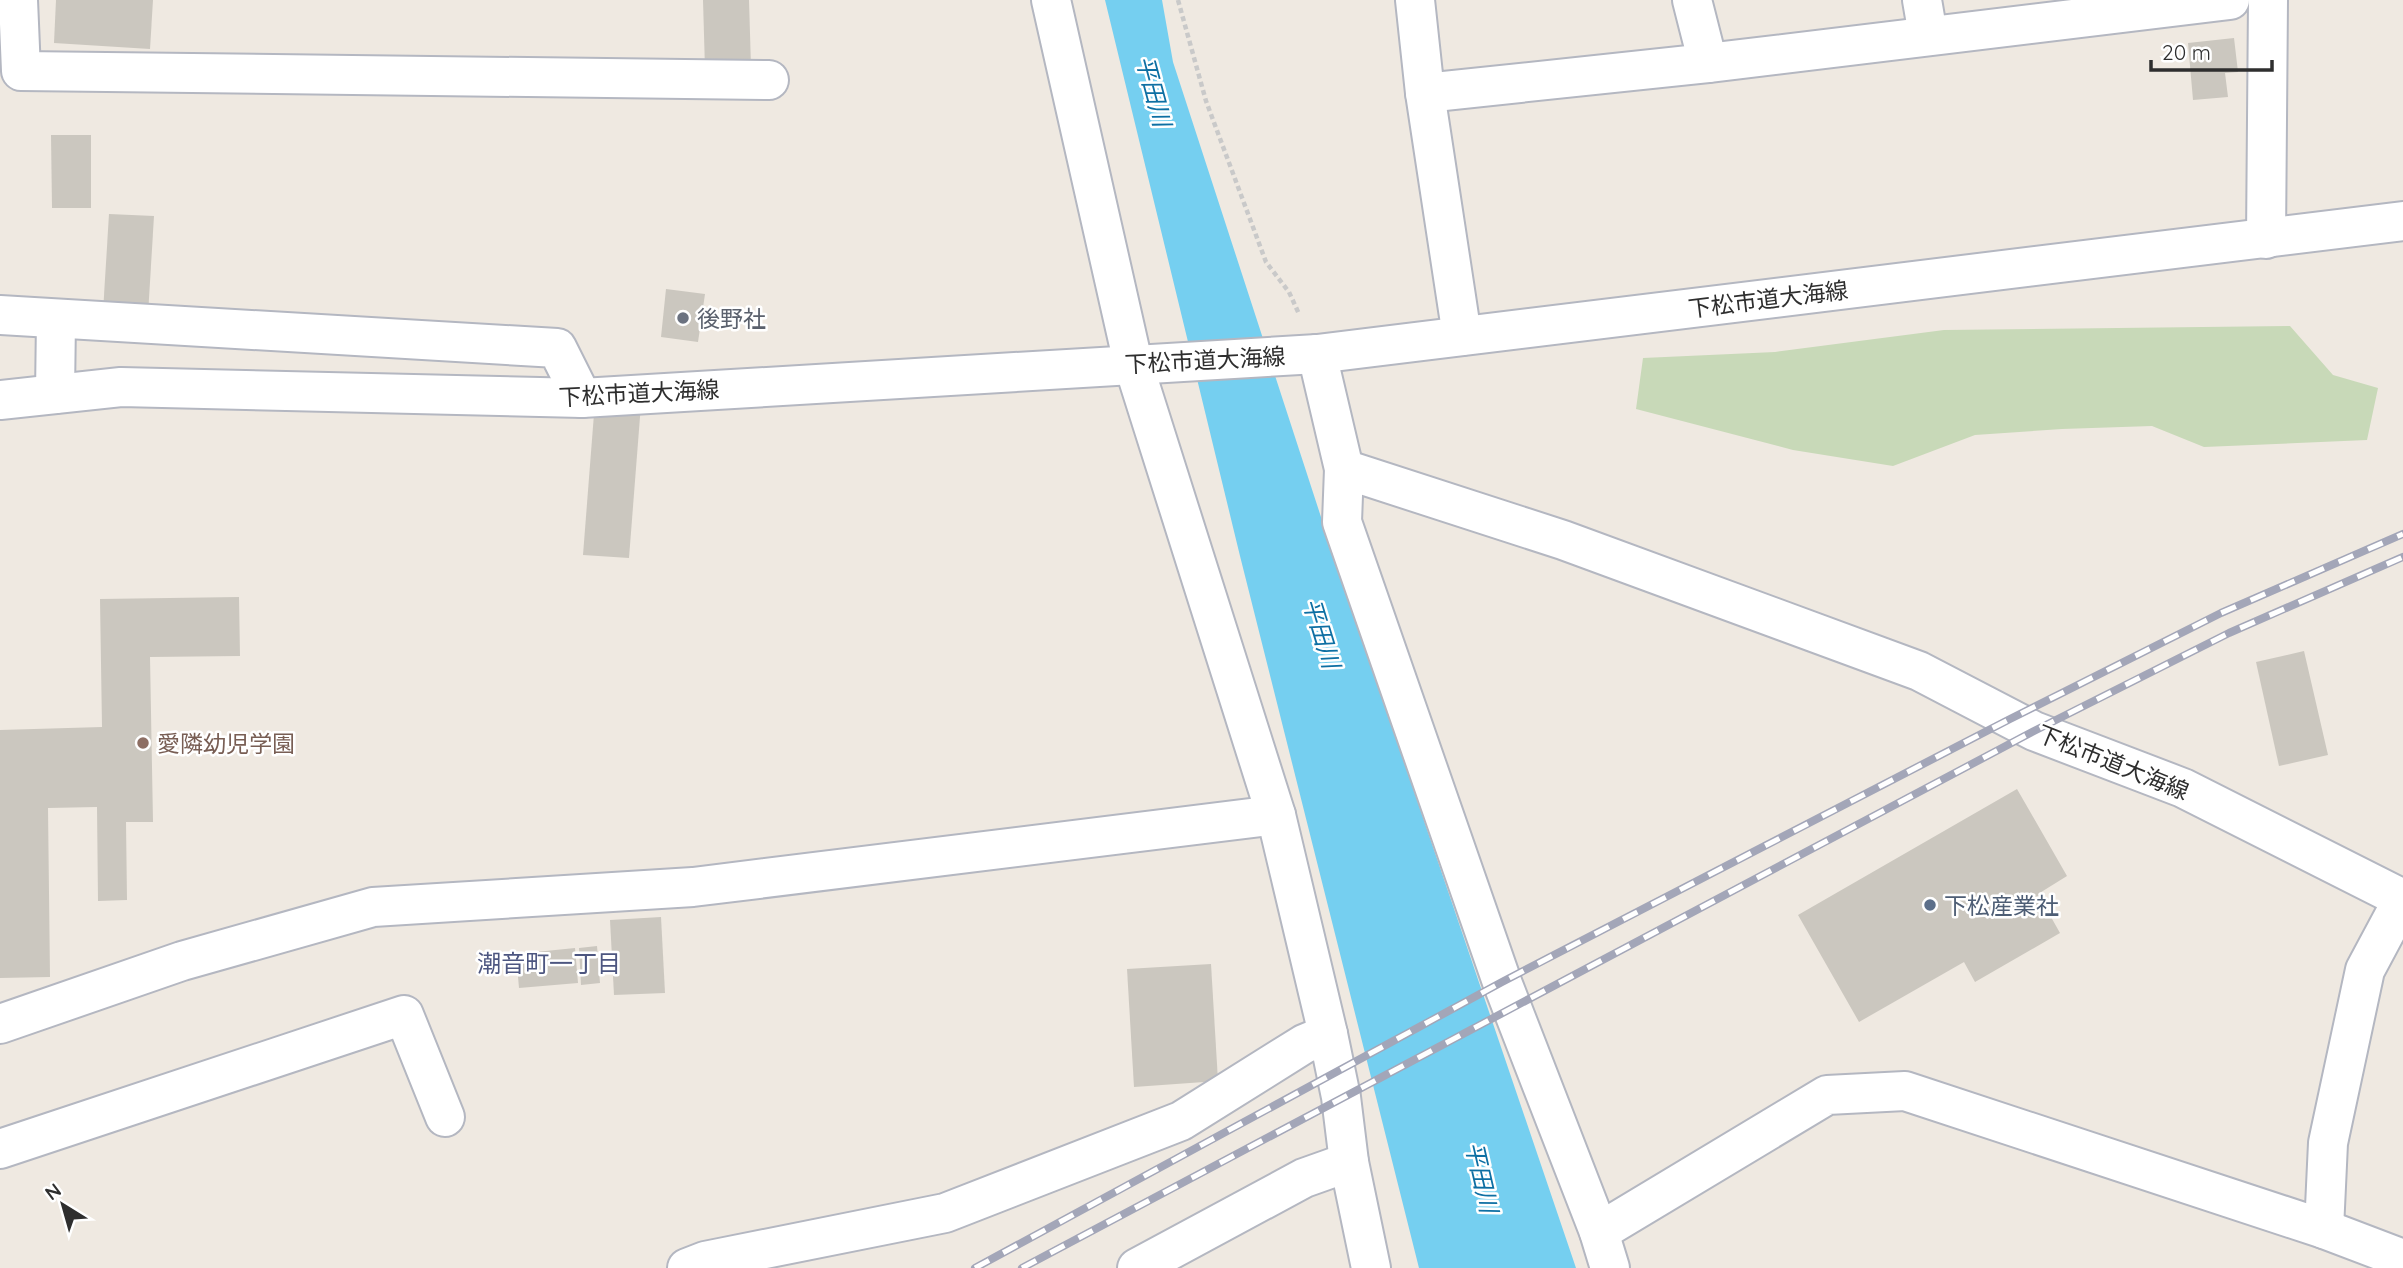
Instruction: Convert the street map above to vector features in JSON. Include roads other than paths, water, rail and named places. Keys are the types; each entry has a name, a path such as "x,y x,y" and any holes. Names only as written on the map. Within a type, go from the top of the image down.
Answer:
{"street":[{"path":"18,0 21,71 769,80"},
{"path":"1051,0 1276,815 1328,1034 1341,1097 1349,1162 1371,1268"},
{"path":"1415,0 1425,93 1462,336"},
{"path":"1692,0 1708,63"},
{"path":"1425,93 1708,63 1925,17 2230,0"},
{"path":"2266,239 2268,0"},
{"name":"下松市道大海線","path":"0,400 121,387 582,398 1317,354 2403,221"},
{"path":"0,315 557,348 582,398"},
{"path":"55,394 56,319"},
{"path":"1317,354 1344,469 1342,522 1502,982 1599,1231 1610,1268"},
{"name":"下松市道大海線","path":"1344,469 1563,540 1919,671 2034,731 2183,788 2403,899"},
{"path":"0,1024 182,961 373,907 693,887 1276,815"},
{"path":"2324,1229 2328,1143 2365,970 2403,899"},
{"path":"0,1149 404,1014 445,1117"},
{"path":"687,1268 705,1261 945,1213 1181,1121 1304,1044 1328,1034"},
{"path":"1599,1231 1827,1096 1905,1091 2324,1229 2403,1259"},
{"path":"1138,1268 1304,1178 1349,1162"}],"water":[{"name":"平田川","path":"1105,0 1162,0 1173,62 1321,517 1576,1268 1419,1268 1240,556"}],"railway":[{"path":"975,1268 1502,982 2010,719 2221,613 2403,534"},
{"path":"1022,1268 2034,731 2229,633 2403,557"}],"place":[{"name":"後野社","path":"683,318"},
{"name":"愛隣幼児学園","path":"143,743"},
{"name":"下松産業社","path":"1930,905"}],"district":[{"name":"潮音町一丁目","path":"549,963"}]}
